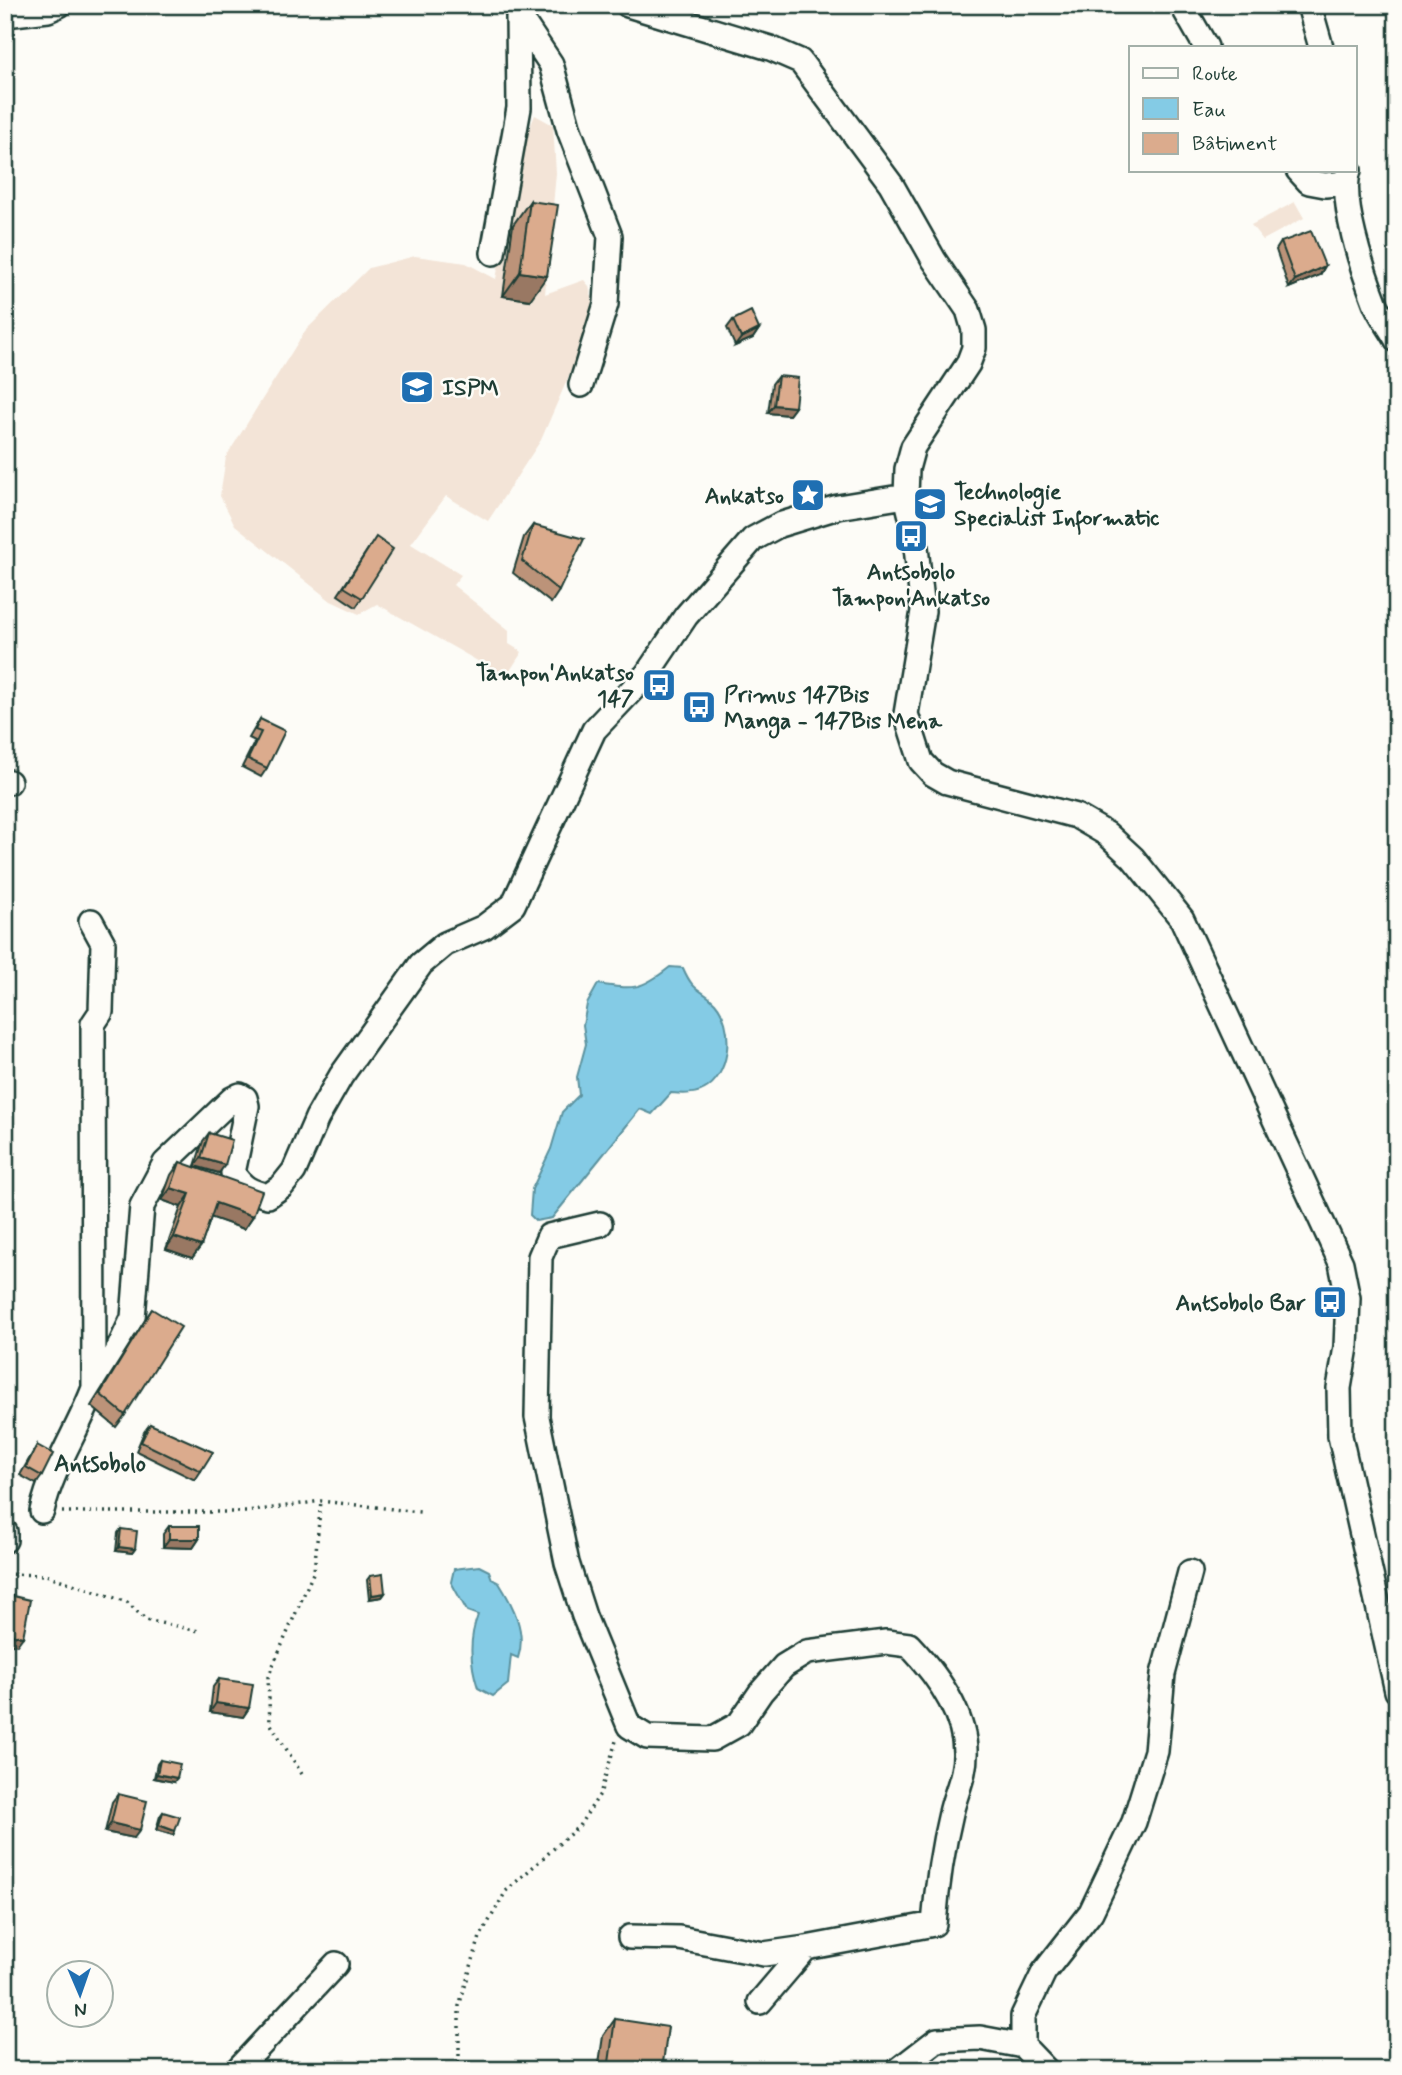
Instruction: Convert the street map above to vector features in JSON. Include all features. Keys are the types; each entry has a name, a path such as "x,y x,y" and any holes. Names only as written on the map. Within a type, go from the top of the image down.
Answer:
{"street":[{"path":"5,15 48,10 59,5"},
{"path":"628,5 770,48 800,61 891,184 934,260 968,310 974,330 974,348 960,381 913,447 907,469 906,496 914,529 923,611 906,714 921,761 933,774 947,782 1076,816 1107,834 1133,859 1182,919 1335,1244 1348,1298 1346,1348 1339,1388 1340,1436 1397,1691"},
{"path":"1182,5 1205,46"},
{"path":"1309,5 1321,46"},
{"path":"493,253 519,108 517,10"},
{"path":"517,10 551,64 569,130 610,236 606,304 581,385"},
{"path":"1300,172 1308,182 1325,185 1347,176 1358,246 1376,304 1397,340"},
{"path":"42,1511 48,1483 81,1423 94,1388 110,1367 133,1318 142,1206 165,1163 232,1099 240,1095 246,1098 247,1106 233,1173 241,1186 268,1196 282,1186 294,1171 317,1118 341,1076 421,964 445,944 484,927 513,905 594,730 647,674 685,616 753,539 779,526 838,506 906,496"},
{"path":"91,921 103,943 101,1012 93,1024 94,1388"},
{"path":"600,1224 549,1236 540,1258 537,1417 566,1563 584,1616 629,1726 647,1737 712,1740 739,1724 761,1692 784,1666 807,1652 886,1642 909,1645 922,1658 957,1711 964,1739 964,1770 951,1810 939,1871 934,1924 764,1954 678,1938 630,1937"},
{"path":"5,1532 5,1540"},
{"path":"1023,2046 1023,2016 1044,1972 1091,1912 1134,1822 1156,1751 1163,1674 1190,1572"},
{"path":"760,2002 806,1948"},
{"path":"237,2070 336,1964"},
{"path":"898,2070 937,2040 980,2038 1023,2046 1046,2070"}],"path":[{"path":"42,1511 247,1513 321,1501 420,1513"},
{"path":"302,1774 270,1723 268,1677 314,1572 321,1501"},
{"path":"5,1574 46,1575 127,1602 146,1620 199,1631"},
{"path":"458,2070 460,2006 480,1937 506,1891 579,1826 600,1794 614,1744 629,1726"}],"shaded area":[{"name":"ISPM","path":"535,115 553,125 556,173 545,294 584,280 589,286 592,302 587,334 541,440 488,521 446,496 411,544 461,575 453,585 509,630 509,644 522,652 506,677 377,604 359,614 331,601 235,525 220,496 226,457 305,331 369,268 415,256 466,263 496,279 520,151"},
{"path":"1295,202 1304,218 1263,240 1251,225"}],"water":[{"path":"670,967 683,968 694,986 710,998 721,1012 727,1047 721,1070 704,1090 671,1093 652,1114 640,1109 552,1218 536,1221 530,1215 532,1189 551,1149 562,1112 579,1095 577,1077 586,1044 583,1025 587,1004 598,984 637,986 652,980"},
{"path":"479,1566 489,1571 492,1579 499,1583 504,1591 514,1610 521,1638 518,1658 511,1655 508,1684 493,1696 478,1688 473,1670 472,1642 478,1615 467,1611 451,1582 454,1569"}],"building":[{"path":"530,201 558,205 547,276 520,272"},
{"path":"1311,231 1325,266 1295,280 1281,242"},
{"path":"751,311 759,329 741,338 733,320"},
{"path":"778,376 798,378 795,407 774,405"},
{"path":"533,525 584,539 559,591 522,561"},
{"path":"376,537 393,549 362,598 344,587"},
{"path":"260,719 285,731 267,768 248,759 261,732 255,730"},
{"path":"209,1133 232,1140 225,1165 201,1158"},
{"path":"180,1162 262,1191 253,1216 216,1203 201,1246 174,1237 190,1194 171,1188"},
{"path":"152,1309 181,1327 125,1415 100,1394"},
{"path":"150,1424 213,1452 201,1471 141,1442"},
{"path":"37,1445 53,1454 42,1476 26,1467"},
{"path":"169,1526 199,1526 199,1539 169,1539"},
{"path":"121,1529 137,1531 135,1549 119,1547"},
{"path":"383,1574 385,1593 372,1595 370,1576"},
{"path":"9,1595 30,1600 23,1637 5,1633 5,1612"},
{"path":"219,1679 253,1684 249,1708 216,1703"},
{"path":"160,1760 180,1764 177,1778 157,1774"},
{"path":"118,1794 147,1801 140,1830 111,1823"},
{"path":"163,1812 180,1817 175,1831 159,1825"},
{"path":"615,2019 668,2027 662,2070 608,2070"}],"place":[{"name":"ISPM","path":"417,387"},
{"name":"Ankatso","path":"808,495"},
{"name":"Technologie Specialist Informatic","path":"930,504"},
{"name":"Antsobolo Tampon'Ankatso","path":"911,536"},
{"name":"Tampon'Ankatso 147","path":"659,685"},
{"name":"Primus 147Bis Manga - 147Bis Mena","path":"699,707"},
{"name":"Antsobolo Bar","path":"1330,1302"}],"district":[{"name":"Antsobolo","path":"100,1463"}]}
